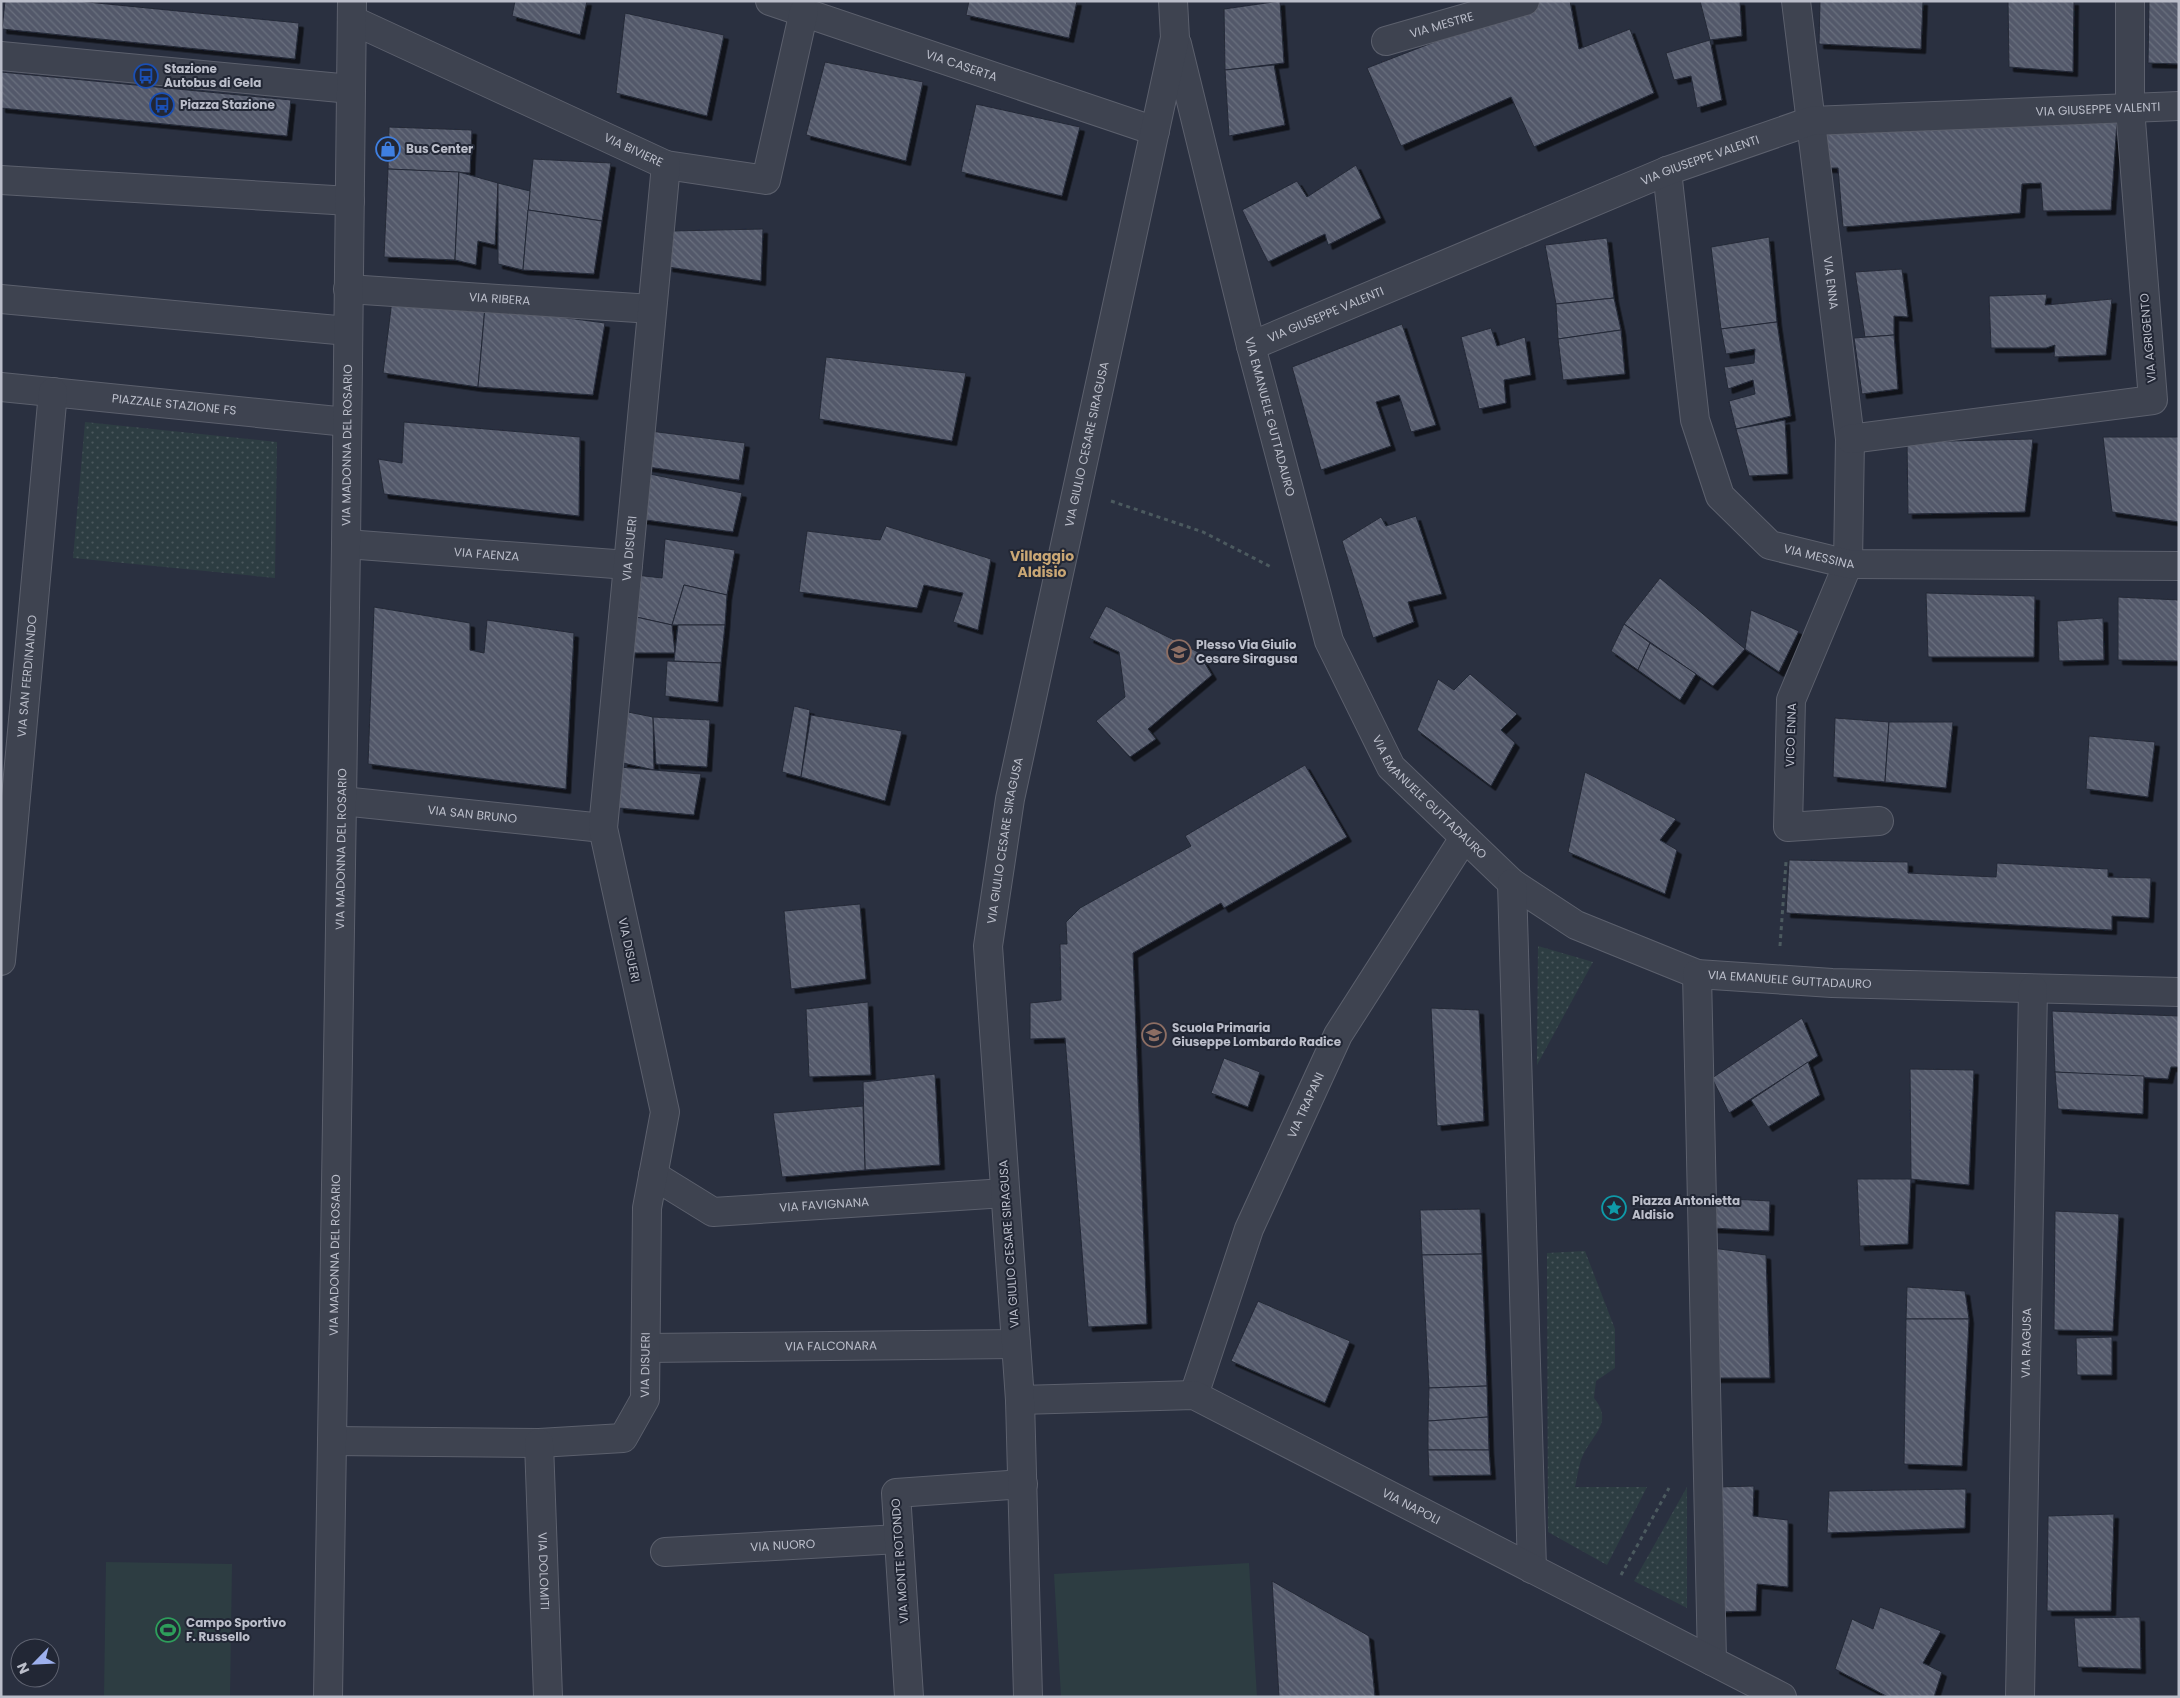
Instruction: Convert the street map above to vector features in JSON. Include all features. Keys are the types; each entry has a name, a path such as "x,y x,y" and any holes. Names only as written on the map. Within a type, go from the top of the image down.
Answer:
{"street":[{"name":"VIA CASERTA","path":"770,1 1155,131"},
{"name":"VIA GIULIO CESARE SIRAGUSA","path":"1028,1697 1020,1400 988,946 1010,799 1175,38 1173,1"},
{"name":"VIA MESTRE","path":"1386,42 1525,1"},
{"name":"VIA ENNA","path":"1796,1 1850,439 1848,564"},
{"name":"VIA AGRIGENTO","path":"1850,439 2153,400 2130,108 2130,1"},
{"name":"VIA BIVIERE","path":"352,10 666,165 766,180 804,11"},
{"name":"VIA MADONNA DEL ROSARIO","path":"328,1697 346,544 352,10"},
{"name":"VIA EMANUELE GUTTADAURO","path":"1175,38 1251,346 1329,640 1391,767 1464,838 1512,883 1576,926 1697,974 1832,983 2179,992"},
{"path":"1,56 351,89"},
{"name":"VIA GIUSEPPE VALENTI","path":"1251,346 1667,171 1811,121 2179,106"},
{"name":"VIA DISUERI","path":"332,1441 539,1443 622,1438 645,1399 647,1208 665,1112 603,828 666,165"},
{"name":"VIA MESSINA","path":"1667,171 1695,420 1720,496 1770,545 1848,564 2179,566"},
{"path":"1,180 350,201"},
{"name":"VIA RIBERA","path":"348,289 652,309"},
{"path":"1,299 348,331"},
{"name":"PIAZZALE STAZIONE FS","path":"1,387 347,422"},
{"name":"VIA SAN FERDINANDO","path":"1,961 8,801 53,392"},
{"name":"VIA FAENZA","path":"346,544 628,566"},
{"name":"VICO ENNA","path":"1788,827 1791,700 1848,564"},
{"name":"VIA SAN BRUNO","path":"342,801 603,828"},
{"path":"1788,827 1879,821"},
{"name":"VIA TRAPANI","path":"1194,1395 1249,1229 1338,1035 1464,838"},
{"path":"1512,883 1532,1568"},
{"path":"1697,974 1712,1661"},
{"name":"VIA RAGUSA","path":"2020,1697 2033,989"},
{"name":"VIA FAVIGNANA","path":"653,1175 713,1212 1005,1193"},
{"name":"VIA FALCONARA","path":"646,1348 1016,1344"},
{"name":"VIA NAPOLI","path":"1020,1400 1194,1395 1712,1661 1770,1694"},
{"name":"VIA DOLOMITI","path":"539,1443 548,1697"},
{"name":"VIA MONTE ROTONDO","path":"909,1697 896,1493 1023,1484"},
{"name":"VIA NUORO","path":"665,1552 899,1539"}],"path":[{"path":"1076,495 1105,499 1203,532 1316,590"},
{"path":"1778,979 1788,827"},
{"path":"1605,1606 1669,1488"}],"shaded area":[{"path":"85,422 277,442 275,578 73,558"},
{"path":"1538,946 1593,962 1537,1065"},
{"path":"1585,1251 1615,1329 1615,1368 1596,1381 1594,1398 1600,1407 1601,1422 1581,1460 1575,1487 1647,1487 1607,1565 1548,1532 1547,1253"},
{"path":"1687,1487 1687,1608 1634,1581"},
{"name":"Campo Sportivo F. Russello","path":"106,1562 232,1564 230,1697 104,1697"},
{"path":"1249,1563 1257,1697 1061,1697 1054,1574"}],"building":[{"path":"5,1 77,1 299,23 295,59 2,29"},
{"path":"515,1 587,1 580,35 512,16"},
{"path":"969,1 1077,1 1069,38 966,15"},
{"path":"1280,1 1284,63 1225,70 1224,9"},
{"path":"1540,1 1570,1 1579,49 1630,29 1654,93 1534,147 1511,97 1401,146 1367,68"},
{"path":"1700,1 1740,1 1742,36 1710,40"},
{"path":"1820,1 1923,1 1921,49 1819,44"},
{"path":"2008,1 2074,1 2073,72 2009,67"},
{"path":"2149,1 2179,1 2179,64 2148,63"},
{"path":"625,13 724,35 707,116 616,93"},
{"path":"1710,40 1722,100 1697,108 1691,76 1674,80 1666,53"},
{"path":"825,62 923,82 906,161 806,135"},
{"path":"1274,65 1285,125 1229,136 1225,70"},
{"path":"1,72 291,100 287,136 1,108"},
{"path":"976,104 1080,127 1062,196 961,172"},
{"path":"2117,121 2111,210 2043,211 2041,183 2022,184 2020,213 1843,227 1838,168 1826,168 1826,133"},
{"path":"389,127 472,130 470,173 388,169"},
{"path":"533,159 611,163 602,221 528,210"},
{"path":"1356,165 1381,218 1328,245 1325,234 1268,262 1242,210 1297,181 1307,197"},
{"path":"388,169 459,172 455,260 384,257"},
{"path":"459,172 498,183 495,245 478,241 476,265 455,260"},
{"path":"498,183 530,191 523,270 498,264"},
{"path":"528,210 602,221 594,274 523,270"},
{"path":"763,229 761,281 668,267 671,231"},
{"path":"1769,237 1777,322 1721,329 1711,247"},
{"path":"1607,238 1614,298 1556,304 1545,245"},
{"path":"1902,269 1908,317 1894,316 1894,335 1865,337 1855,272"},
{"path":"2047,294 2045,305 2112,299 2106,355 2054,357 2055,345 2046,348 1991,348 1989,296"},
{"path":"1614,298 1621,330 1558,339 1556,304"},
{"path":"392,300 485,307 478,387 383,373"},
{"path":"485,307 605,323 593,395 478,387"},
{"path":"1777,322 1791,416 1736,429 1729,401 1755,394 1753,380 1728,389 1724,367 1754,363 1755,349 1726,354 1721,329"},
{"path":"1402,324 1436,425 1411,432 1399,395 1376,402 1391,446 1321,470 1292,367"},
{"path":"1491,328 1497,346 1525,337 1531,375 1504,380 1506,403 1479,409 1461,337"},
{"path":"1621,330 1625,374 1563,380 1558,339"},
{"path":"1894,335 1898,389 1862,394 1854,338"},
{"path":"826,357 966,373 952,441 819,419"},
{"path":"1785,420 1788,474 1749,476 1736,429"},
{"path":"404,422 580,437 579,516 384,494 378,459 402,463"},
{"path":"650,431 745,443 739,480 648,467"},
{"path":"2103,437 2179,437 2179,522 2112,512"},
{"path":"2033,439 2025,512 1908,514 1907,442"},
{"path":"645,473 742,493 733,532 639,519"},
{"path":"1416,516 1442,594 1408,602 1414,622 1373,638 1342,541 1381,517 1386,526"},
{"path":"886,526 991,559 978,630 953,622 963,593 924,585 917,608 799,592 807,531 880,540"},
{"path":"665,539 735,550 727,595 684,585 672,625 636,617 636,575 662,578"},
{"path":"1660,578 1745,649 1713,686 1624,624"},
{"path":"684,585 727,595 725,625 672,625"},
{"path":"1926,593 2035,596 2034,657 1928,657"},
{"path":"2118,597 2179,600 2179,661 2118,660"},
{"path":"1106,606 1198,652 1212,675 1148,729 1156,739 1130,757 1096,721 1125,697 1119,652 1089,638"},
{"path":"374,607 470,623 470,650 484,653 487,620 574,633 566,789 368,764"},
{"path":"1751,610 1799,631 1779,672 1745,649"},
{"path":"636,617 672,625 675,653 631,653"},
{"path":"2103,618 2104,660 2059,661 2057,621"},
{"path":"1624,624 1650,643 1638,670 1611,651"},
{"path":"678,625 725,625 721,663 674,661"},
{"path":"1650,643 1696,674 1680,700 1638,670"},
{"path":"667,661 721,663 718,702 665,696"},
{"path":"1470,674 1517,714 1501,730 1515,743 1491,786 1417,730 1438,679 1454,690"},
{"path":"794,706 810,710 801,777 782,772"},
{"path":"628,712 653,717 654,770 623,763"},
{"path":"811,715 902,731 885,801 801,777"},
{"path":"653,717 710,720 707,767 656,764"},
{"path":"1835,718 1889,722 1885,782 1833,777"},
{"path":"1889,722 1953,722 1946,788 1885,782"},
{"path":"2089,736 2155,742 2148,797 2086,789"},
{"path":"1305,765 1347,837 1224,908 1221,903 1133,953 1147,1324 1088,1327 1065,1038 1030,1039 1030,1003 1061,1000 1060,944 1067,944 1066,922 1080,908 1191,846 1185,836"},
{"path":"619,767 701,774 694,815 619,808"},
{"path":"1585,772 1676,819 1660,840 1677,850 1665,894 1568,852"},
{"path":"1789,860 1908,862 1908,873 1996,877 1997,863 2108,869 2108,877 2151,878 2149,918 2112,916 2112,930 1786,913"},
{"path":"860,904 866,979 791,989 784,911"},
{"path":"868,1002 871,1075 809,1077 806,1009"},
{"path":"1431,1008 1479,1010 1484,1121 1437,1126"},
{"path":"2052,1011 2179,1016 2179,1067 2171,1067 2168,1079 2055,1072"},
{"path":"1802,1018 1818,1056 1729,1113 1712,1078"},
{"path":"1224,1058 1260,1072 1248,1107 1211,1093"},
{"path":"1808,1062 1820,1095 1768,1127 1751,1100"},
{"path":"1910,1069 1974,1070 1969,1185 1911,1179"},
{"path":"2055,1072 2144,1076 2143,1114 2058,1109"},
{"path":"935,1074 940,1165 865,1170 863,1082"},
{"path":"863,1106 865,1170 782,1177 773,1113"},
{"path":"1857,1179 1911,1179 1908,1244 1860,1246"},
{"path":"1712,1198 1770,1201 1769,1231 1711,1228"},
{"path":"1480,1209 1482,1254 1422,1255 1420,1210"},
{"path":"2055,1211 2119,1214 2113,1331 2054,1330"},
{"path":"1712,1248 1766,1255 1770,1378 1716,1378"},
{"path":"1482,1254 1487,1386 1429,1388 1422,1255"},
{"path":"1907,1287 1965,1291 1969,1319 1906,1319"},
{"path":"1258,1301 1350,1341 1325,1403 1231,1361"},
{"path":"1906,1319 1969,1319 1962,1466 1904,1464"},
{"path":"2112,1337 2112,1375 2077,1375 2076,1338"},
{"path":"1487,1386 1488,1417 1428,1421 1429,1388"},
{"path":"1488,1417 1489,1450 1428,1450 1428,1421"},
{"path":"1428,1450 1489,1450 1491,1475 1429,1476"},
{"path":"1754,1486 1753,1516 1788,1520 1788,1587 1757,1584 1756,1611 1718,1612 1717,1487"},
{"path":"1966,1489 1965,1528 1827,1533 1829,1491"},
{"path":"2114,1514 2111,1611 2047,1611 2048,1516"},
{"path":"1272,1581 1369,1636 1375,1697 1279,1697"},
{"path":"1880,1607 1941,1631 1923,1663 1942,1672 1934,1697 1888,1697 1835,1669 1852,1619 1873,1629"},
{"path":"2140,1617 2141,1669 2078,1667 2074,1618"}],"place":[{"name":"Stazione Autobus di Gela","path":"146,76"},
{"name":"Piazza Stazione","path":"162,105"},
{"name":"Bus Center","path":"388,149"},
{"name":"Plesso Via Giulio Cesare Siragusa","path":"1179,652"},
{"name":"Scuola Primaria Giuseppe Lombardo Radice","path":"1154,1035"},
{"name":"Piazza Antonietta Aldisio","path":"1614,1208"},
{"name":"Campo Sportivo F. Russello","path":"168,1630"}],"district":[{"name":"Villaggio Aldisio","path":"1042,564"}]}
